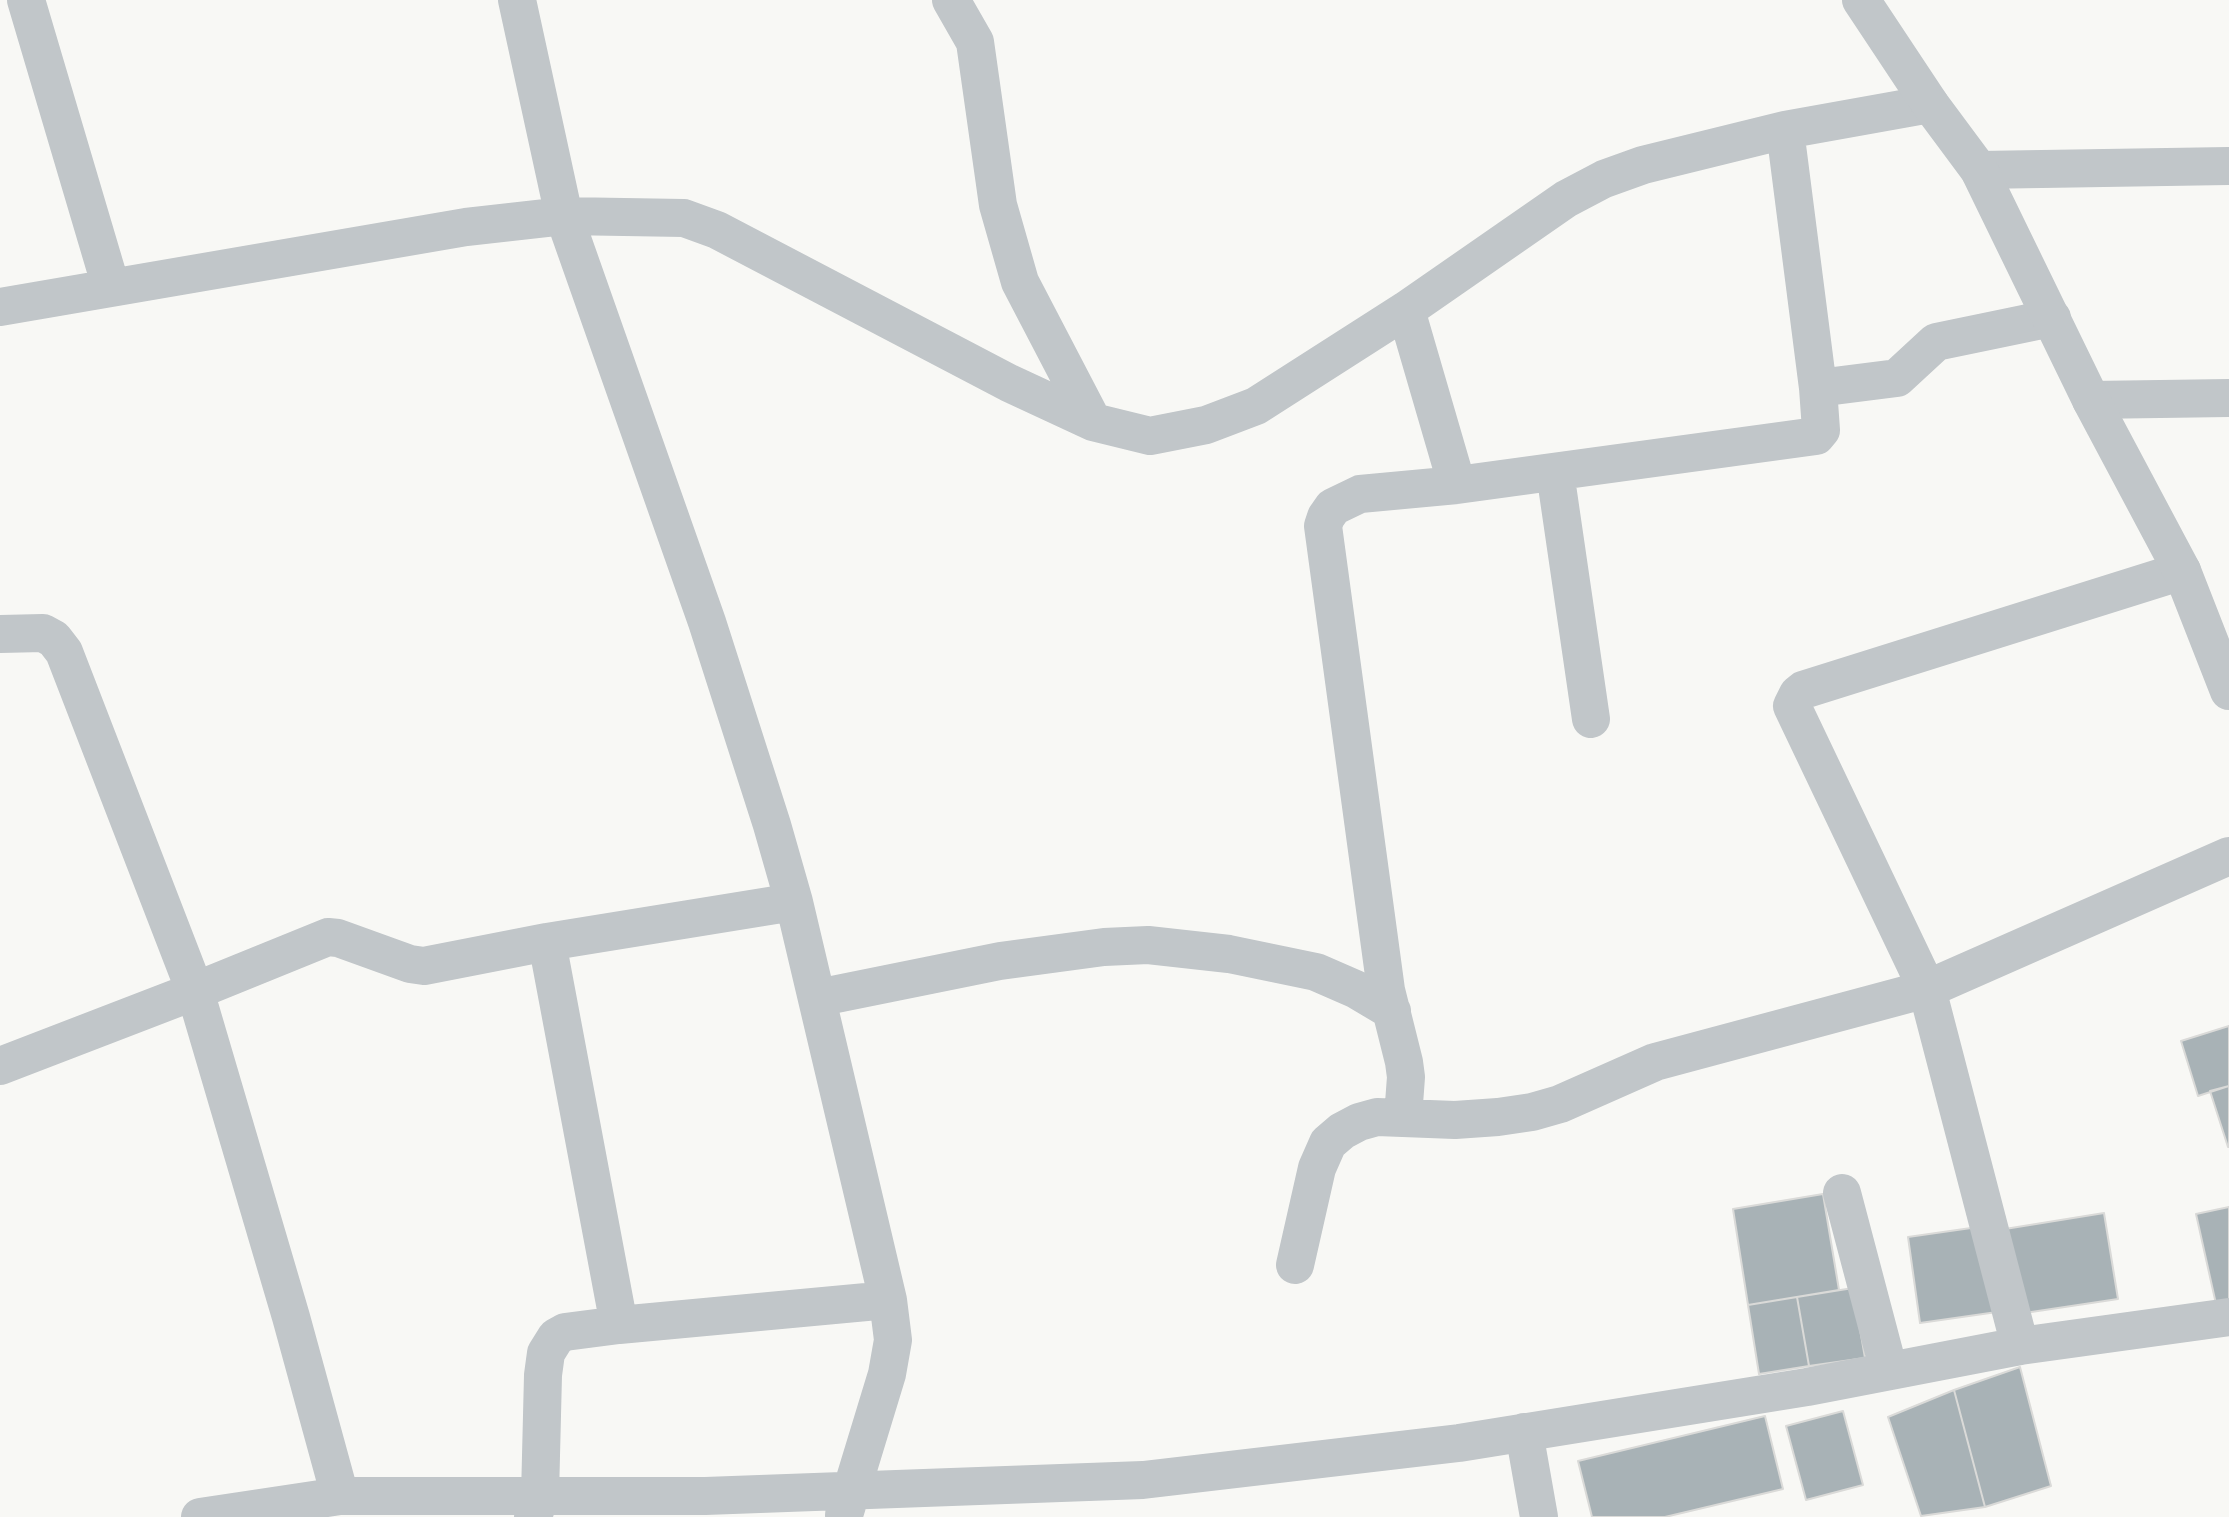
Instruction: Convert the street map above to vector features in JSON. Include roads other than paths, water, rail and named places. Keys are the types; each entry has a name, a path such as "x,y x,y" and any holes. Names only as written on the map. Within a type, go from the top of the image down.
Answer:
{"street":[{"path":"26,0 111,287"},
{"path":"517,0 565,216 707,622 794,902 888,1300 893,1340 887,1374 847,1504"},
{"path":"951,0 975,42 998,205 1020,282 1093,422"},
{"path":"1861,0 1930,104 1979,170 2091,400 2182,570 2229,691"},
{"path":"0,307 466,227 565,216 684,218 717,230 1009,383 1093,422 1150,436 1206,425 1256,406 1406,310 1566,198 1604,179 1643,164 1785,130 1930,104"},
{"path":"1403,1117 1406,1077 1384,977 1323,526 1333,507 1360,494 1457,485 1816,436 1821,430 1818,388 1785,130"},
{"path":"1979,170 2229,166"},
{"path":"1406,310 1457,485"},
{"path":"1818,388 1897,378 1936,342 2052,318"},
{"path":"2091,400 2229,398"},
{"path":"1555,472 1591,719"},
{"path":"2020,1346 1927,989 1792,706 1803,690 2182,570"},
{"path":"0,634 43,633 54,639 64,652 195,991 291,1317 340,1496"},
{"path":"1295,1265 1317,1168 1328,1143 1359,1122 1377,1117 1498,1117 1560,1104 1655,1062 1927,989 2229,856"},
{"path":"0,1066 328,937 338,937 418,966 794,902"},
{"path":"547,942 619,1325"},
{"path":"817,998 1000,961 1104,947 1148,945 1229,954 1316,972 1355,989 1392,1011"},
{"path":"1842,1193 1889,1371"},
{"path":"536,1507 543,1375 546,1353 556,1337 565,1332 619,1325 888,1300"},
{"path":"209,1516 340,1496 536,1507 705,1496 847,1504 1143,1480 1459,1443 1807,1387 2020,1346 2229,1317"},
{"path":"1524,1433 1539,1517"}]}
